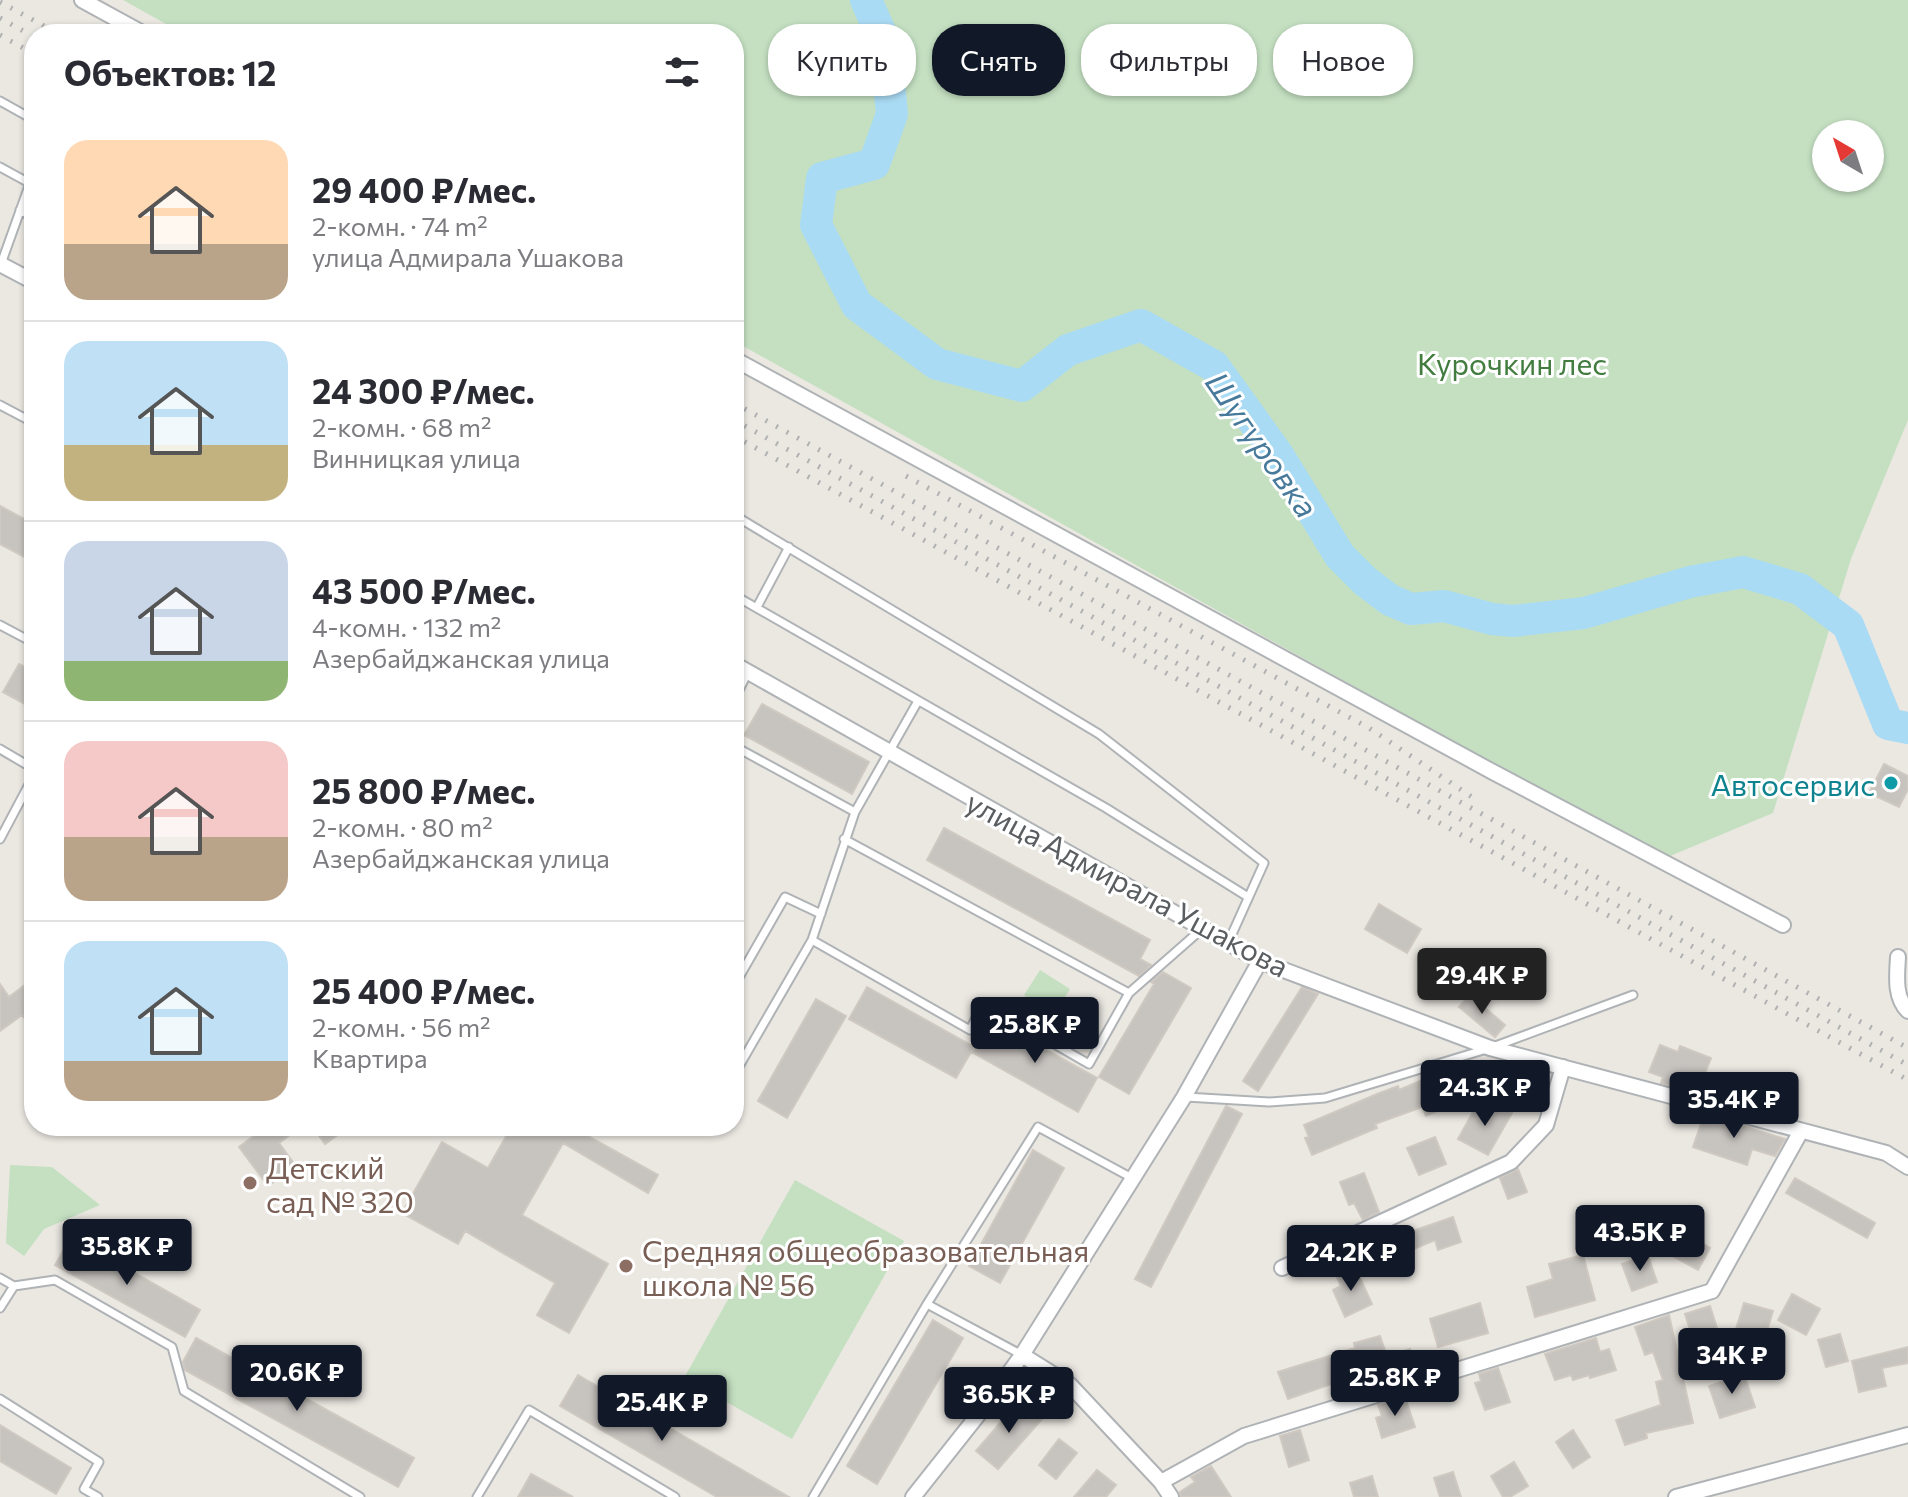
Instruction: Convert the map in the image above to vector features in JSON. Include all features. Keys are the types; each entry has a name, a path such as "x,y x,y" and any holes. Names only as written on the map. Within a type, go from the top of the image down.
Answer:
{"street":[{"path":"82,0 126,24"},
{"path":"0,265 24,277"},
{"path":"744,364 1480,765 1783,925"},
{"name":"улица Адмирала Ушакова","path":"744,670 1260,961 1490,1048 1886,1153 1908,1164"},
{"path":"1898,957 1898,994 1908,1011"},
{"path":"913,1497 1022,1355 1184,1097 1260,961"},
{"path":"1282,1268 1511,1162 1546,1125 1563,1067"},
{"path":"1161,1482 1244,1436 1712,1291 1801,1131"},
{"path":"1022,1355 1070,1385 1161,1482 1171,1497"},
{"path":"1676,1497 1908,1435"}],"lane":[{"path":"0,101 24,114"},
{"path":"0,167 24,178"},
{"path":"0,265 24,201"},
{"path":"20,210 24,212"},
{"path":"0,405 24,418"},
{"path":"744,521 1099,734 1264,863 1228,943"},
{"path":"757,607 789,547"},
{"path":"744,600 1106,808 1248,897"},
{"path":"0,625 24,638"},
{"path":"744,680 748,672"},
{"path":"744,1058 812,940 855,812 918,701"},
{"path":"0,749 24,765"},
{"path":"744,751 855,812"},
{"path":"0,839 24,792"},
{"path":"844,839 1129,993"},
{"path":"744,969 785,897 821,914"},
{"path":"812,940 970,1030 983,1003 1089,1064 1129,993 1203,928"},
{"path":"1184,1097 1269,1102 1325,1098 1490,1048 1633,995"},
{"path":"813,1497 927,1304 1038,1127 1132,1178"},
{"path":"0,1278 14,1286 55,1280 172,1347 184,1391 355,1496"},
{"path":"0,1308 14,1286"},
{"path":"927,1304 1022,1355"},
{"path":"0,1399 99,1462 84,1489 98,1497"},
{"path":"477,1497 529,1410 675,1497"}],"green space":[{"name":"Курочкин лес","path":"123,0 1908,0 1908,420 1851,559 1773,813 1663,859 744,347 744,24 166,24"},
{"path":"1040,970 1070,989 1054,1014 1024,995"},
{"path":"10,1165 52,1167 100,1205 44,1229 24,1256 6,1243"},
{"path":"795,1180 904,1241 792,1439 684,1378"}],"building":[{"path":"0,506 24,519 24,557 0,544"},
{"path":"19,664 24,667 24,704 3,692"},
{"path":"762,704 869,762 852,794 744,735"},
{"name":"Автосервис","path":"1884,764 1908,776 1908,789 1899,807 1869,793"},
{"path":"944,828 1150,940 1140,959 1151,965 1139,976 927,860"},
{"path":"1379,904 1421,929 1407,953 1365,929"},
{"path":"1163,972 1191,988 1129,1094 1099,1077 1154,984 1151,982"},
{"path":"0,984 9,997 24,986 24,1018 22,1015 0,1031"},
{"path":"867,987 974,1047 956,1078 849,1019"},
{"path":"1302,987 1318,994 1258,1091 1243,1081"},
{"path":"1470,995 1505,1025 1495,1037 1459,1007"},
{"path":"816,999 846,1016 787,1118 758,1101"},
{"path":"990,1019 1097,1078 1078,1112 972,1052"},
{"path":"1660,1045 1678,1052 1680,1046 1711,1058 1704,1076 1721,1083 1715,1097 1661,1083 1663,1077 1649,1072"},
{"path":"1436,1074 1445,1095 1441,1096 1446,1107 1426,1116 1422,1107 1375,1124 1377,1128 1312,1155 1304,1125 1377,1094 1398,1086 1399,1090"},
{"path":"1478,1103 1493,1112 1497,1105 1512,1113 1488,1155 1458,1139"},
{"path":"1226,1106 1242,1114 1151,1287 1135,1279"},
{"path":"1704,1115 1785,1139 1775,1156 1752,1149 1747,1165 1693,1147"},
{"path":"254,1136 288,1136 279,1143 295,1165 268,1186 239,1147"},
{"path":"319,1136 336,1136 325,1144"},
{"path":"506,1136 588,1136 658,1175 648,1193 563,1143 522,1215 608,1264 569,1333 537,1315 555,1283 465,1231 458,1244 402,1213 442,1142 488,1168"},
{"path":"1435,1137 1446,1164 1419,1175 1407,1148"},
{"path":"1033,1150 1064,1168 1000,1283 969,1266"},
{"path":"1518,1169 1527,1192 1508,1199 1500,1178"},
{"path":"1364,1173 1379,1212 1363,1220 1354,1203 1349,1205 1340,1182"},
{"path":"1795,1178 1875,1223 1867,1238 1786,1193"},
{"path":"1453,1217 1461,1242 1438,1250 1435,1240 1381,1263 1371,1238 1389,1230 1391,1235 1406,1229 1407,1233"},
{"path":"1673,1227 1710,1248 1698,1270 1660,1249"},
{"path":"71,1237 200,1310 185,1337 55,1265"},
{"path":"1583,1255 1595,1300 1535,1317 1527,1287 1553,1279 1549,1264"},
{"path":"1648,1256 1657,1282 1632,1291 1622,1264"},
{"path":"1355,1267 1372,1304 1345,1317 1333,1290 1341,1286 1336,1275"},
{"path":"1792,1294 1820,1309 1806,1335 1778,1320"},
{"path":"1480,1303 1488,1333 1438,1347 1430,1319"},
{"path":"1744,1303 1773,1311 1765,1338 1736,1329"},
{"path":"1710,1306 1718,1331 1693,1339 1685,1314"},
{"path":"1669,1315 1693,1423 1646,1433 1647,1438 1625,1445 1616,1420 1661,1405 1656,1382 1663,1380 1653,1352 1645,1355 1635,1327"},
{"path":"933,1320 963,1338 877,1484 847,1466"},
{"path":"1840,1334 1848,1361 1826,1367 1818,1340"},
{"path":"1380,1336 1387,1356 1410,1349 1415,1366 1395,1372 1394,1368 1338,1385 1337,1382 1288,1399 1278,1372 1355,1348 1354,1343"},
{"path":"196,1338 414,1458 398,1487 185,1370 183,1362"},
{"path":"1596,1338 1600,1352 1609,1349 1616,1370 1590,1378 1589,1375 1573,1380 1571,1375 1555,1380 1545,1354"},
{"path":"1908,1347 1908,1363 1882,1368 1886,1386 1859,1392 1852,1361"},
{"path":"1498,1368 1510,1402 1485,1410 1475,1383 1481,1381 1479,1374"},
{"path":"1744,1374 1755,1407 1720,1418 1709,1386"},
{"path":"578,1375 789,1497 717,1497 560,1406"},
{"path":"1405,1397 1415,1427 1382,1438 1376,1418 1382,1416 1378,1405"},
{"path":"1020,1400 1042,1419 998,1469 976,1451"},
{"path":"0,1425 71,1468 56,1494 0,1461"},
{"path":"1300,1430 1309,1460 1289,1467 1280,1436"},
{"path":"1573,1430 1590,1457 1573,1468 1556,1442"},
{"path":"1059,1439 1077,1453 1056,1479 1039,1465"},
{"path":"1514,1462 1528,1486 1510,1497 1503,1497 1491,1476"},
{"path":"1211,1466 1231,1497 1181,1497 1180,1492 1195,1482 1191,1477"},
{"path":"1097,1470 1116,1485 1106,1497 1074,1497"},
{"path":"1453,1472 1461,1497 1440,1497 1434,1478"},
{"path":"531,1474 573,1497 518,1497"},
{"path":"1372,1476 1378,1497 1354,1497 1350,1483"}],"waterway":[{"name":"Шугуровка","path":"866,0 885,43 892,114 874,164 822,178 816,225 857,305 937,364 1022,386 1068,350 1141,325 1214,366 1278,455 1340,556 1390,600 1411,609 1444,606 1492,619 1513,621 1584,613 1690,582 1743,572 1800,589 1848,625 1888,724 1908,728"}],"railway":[{"path":"0,2 41,24"},
{"path":"0,18 24,31"},
{"path":"0,35 24,48"},
{"path":"744,408 1908,1048"},
{"path":"744,425 1908,1065"},
{"path":"744,441 1908,1080"},
{"path":"906,476 1369,728 1472,797"}],"place":[{"name":"Автосервис","path":"1891,783"},
{"name":"Детский сад № 320","path":"250,1183"},
{"name":"Средняя общеобразовательная школа № 56","path":"626,1266"}]}
